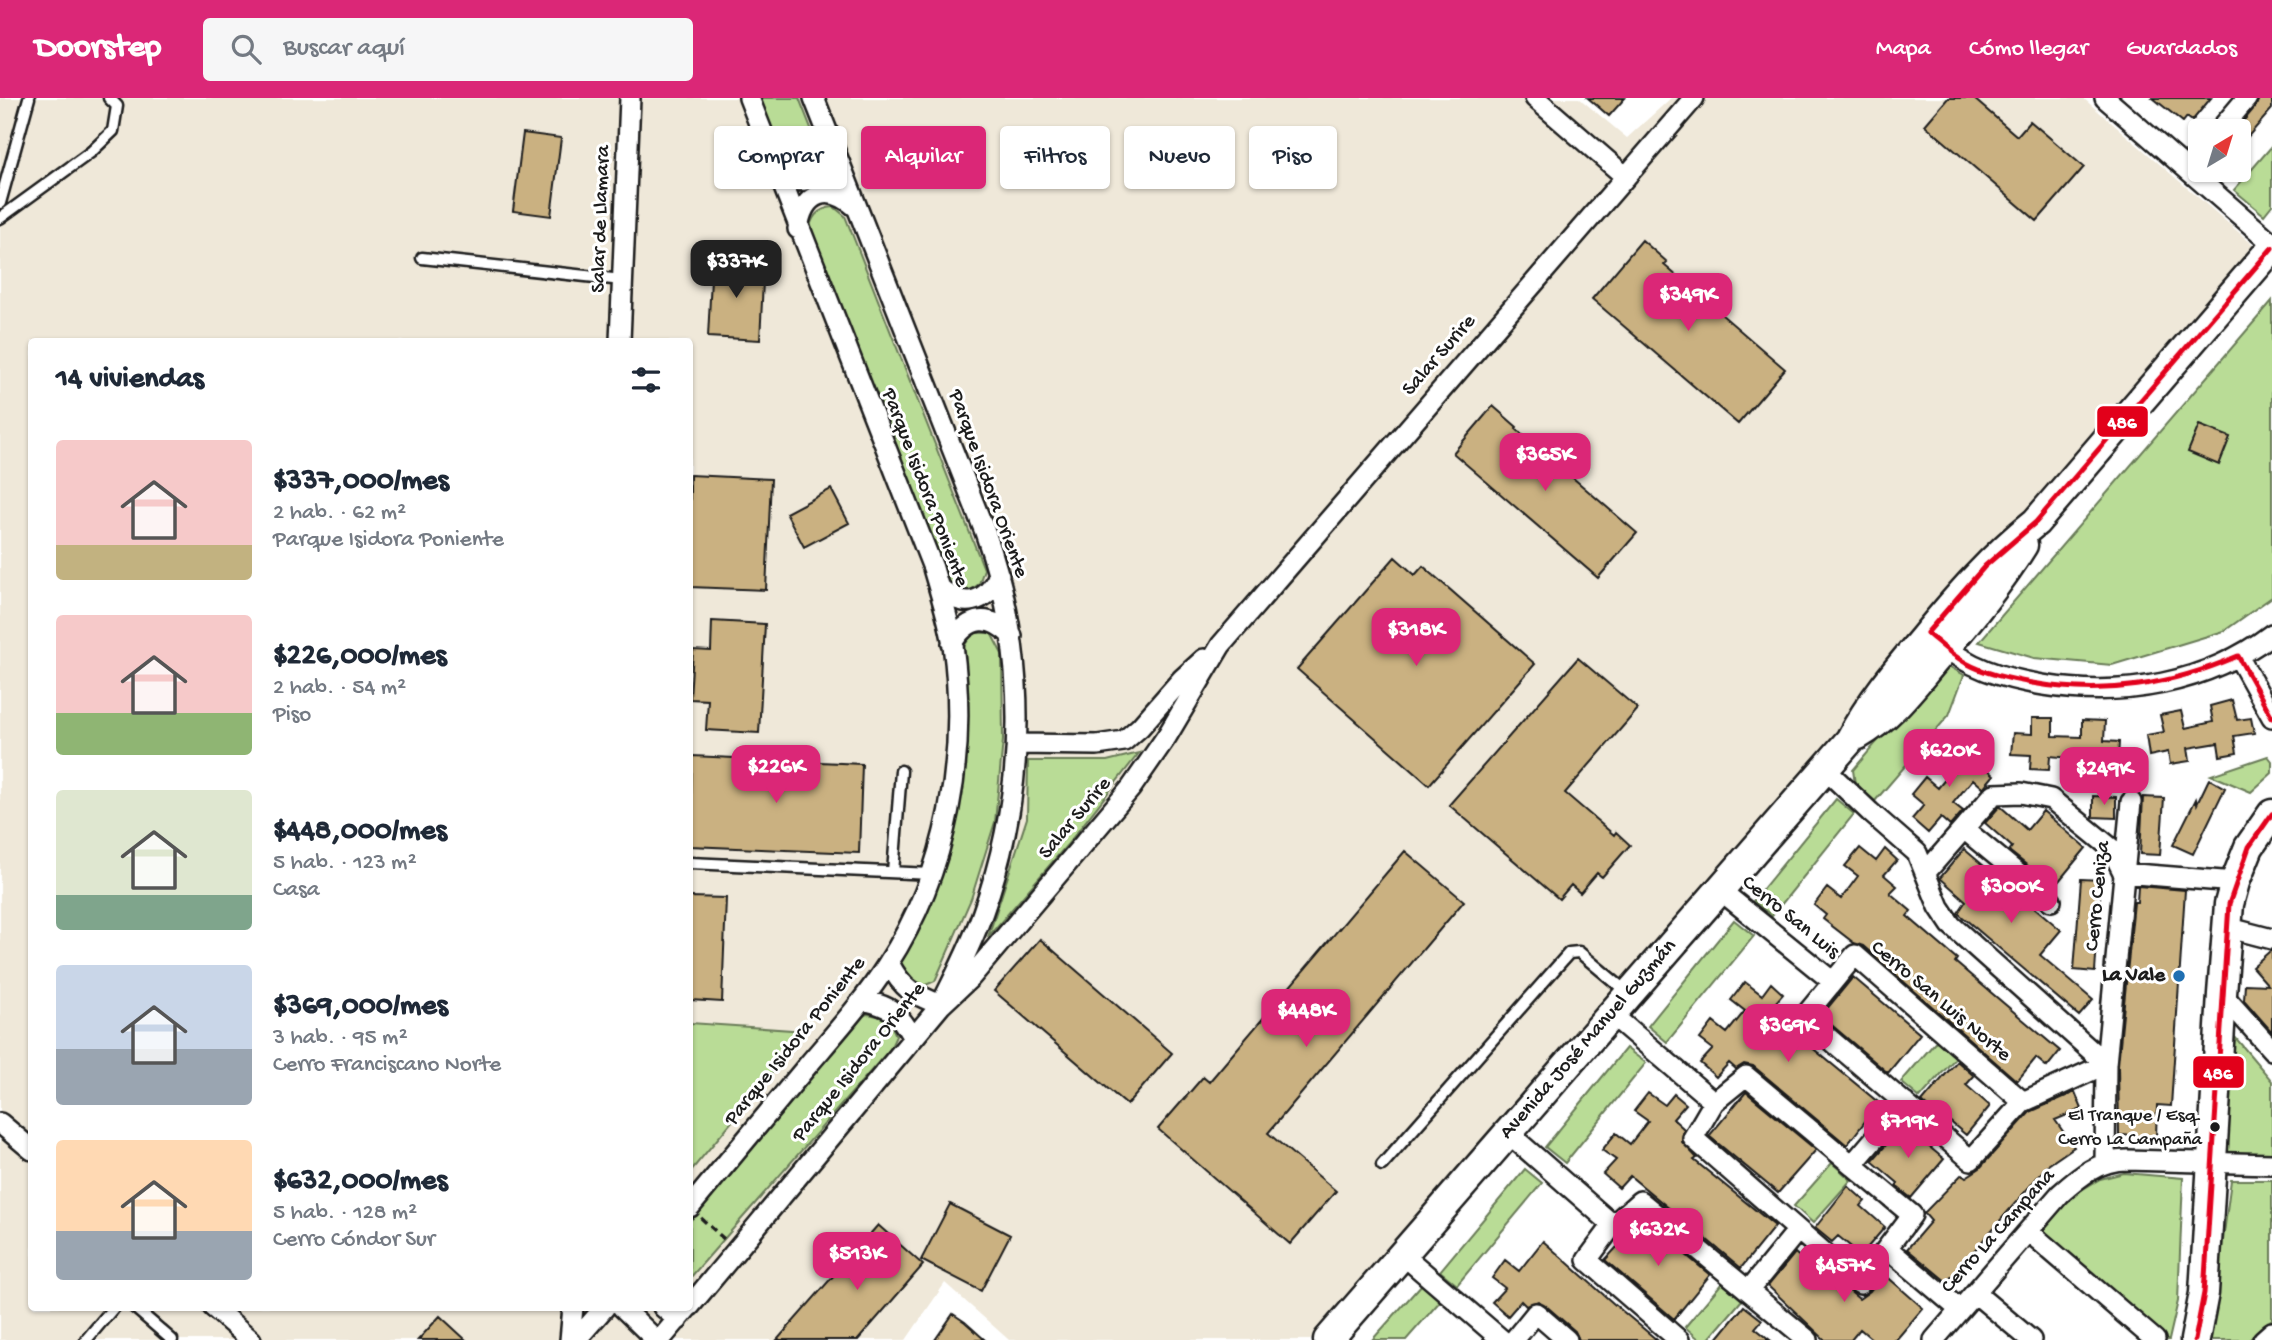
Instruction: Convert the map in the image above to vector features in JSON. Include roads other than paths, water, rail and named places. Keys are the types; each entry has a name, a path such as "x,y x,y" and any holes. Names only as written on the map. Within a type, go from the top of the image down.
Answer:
{"street":[{"name":"Salar de Llamara","path":"620,338 630,98"},
{"name":"Parque Isidora Poniente","path":"749,98 759,126"},
{"name":"Parque Isidora Oriente","path":"814,98 825,126"},
{"path":"1535,98 1626,177"},
{"name":"Salar Surire","path":"1017,744 1097,745 1124,741 1140,727 1194,668 1221,645 1694,98"},
{"path":"2229,119 2247,98"},
{"path":"2114,101 2272,246"},
{"name":"Parque Isidora Oriente","path":"693,1296 736,1251 942,1004 966,955 992,886 1007,828 1017,744 1018,688 1012,636 999,575 985,532 847,182"},
{"name":"Parque Isidora Poniente","path":"693,1203 863,1000 889,963 928,887 943,834 955,769 957,693 952,643 939,587 783,189"},
{"path":"799,229 801,211 805,204 821,194 841,195 857,208"},
{"name":"Avenida José Manuel Guzmán","path":"1328,1340 1850,740 1892,709 1985,566 2036,522 2272,246"},
{"path":"939,587 954,600 975,600 992,588 999,575"},
{"path":"952,643 965,627 982,620 999,624 1012,636"},
{"path":"1936,640 1965,662 2004,677 2053,687 2110,691 2186,678 2238,656 2272,634"},
{"name":"Salar Surire","path":"942,1004 1000,945 1121,802 1156,753 1221,645"},
{"path":"2238,656 2272,717"},
{"path":"1825,769 1910,846 1921,860 1939,907 1951,925 2106,1064 2023,1102 1971,1160 1804,1017 1832,981"},
{"path":"1926,872 1994,794 2021,793 2052,799 2111,848 2123,873 2235,882"},
{"name":"Cerro Ceniza","path":"2105,1162 2106,1064 2131,802"},
{"path":"2195,1340 2204,1293 2226,927 2235,882 2249,847 2272,815"},
{"path":"1964,829 2051,901"},
{"name":"Cerro San Luis","path":"1720,890 1832,981"},
{"path":"2226,927 2272,939"},
{"name":"Cerro San Luis Norte","path":"1832,981 1855,955 2023,1102"},
{"path":"889,963 898,981 909,991 942,1004"},
{"path":"2222,994 2272,1050"},
{"path":"863,1000 888,1006 895,1011 913,1038"},
{"path":"1620,1004 1714,1102"},
{"path":"1746,1076 1912,1215 1860,1284 1693,1138 1714,1102 1746,1076"},
{"path":"1853,1164 1905,1103"},
{"path":"0,1123 28,1147"},
{"path":"1507,1132 1613,1225"},
{"path":"2105,1162 2212,1161 2272,1164"},
{"name":"Cerro La Campana","path":"1934,1340 2070,1185 2105,1162"},
{"path":"1679,1340 1587,1259 1613,1225 1640,1201 1808,1340"},
{"path":"1749,1290 1798,1230"},
{"path":"2028,1231 2155,1340"},
{"path":"1887,1248 1960,1310"},
{"path":"1402,1254 1502,1340"},
{"path":"1975,1293 2031,1340"},
{"path":"218,1311 251,1340"},
{"path":"570,1340 573,1311"},
{"path":"576,1340 601,1311"},
{"path":"626,1311 658,1340"},
{"name":"Parque Isidora Oriente","path":"658,1340 679,1311"},
{"path":"1514,1340 1536,1313 1567,1340"},
{"path":"2263,1340 2272,1332"}],"lane":[{"path":"0,203 29,98"},
{"path":"0,218 91,152 113,131 117,106 109,98"},
{"path":"422,258 622,280"},
{"path":"893,872 901,771"},
{"path":"693,863 932,874"},
{"path":"1382,1165 1569,953 1579,952 1620,1004"},
{"path":"86,1340 111,1311"},
{"path":"139,1311 172,1340"}],"place":[{"name":"La Vale","path":"2179,976"},
{"name":"El Tranque / Esq. Cerro La Campaña","path":"2215,1127"}]}
